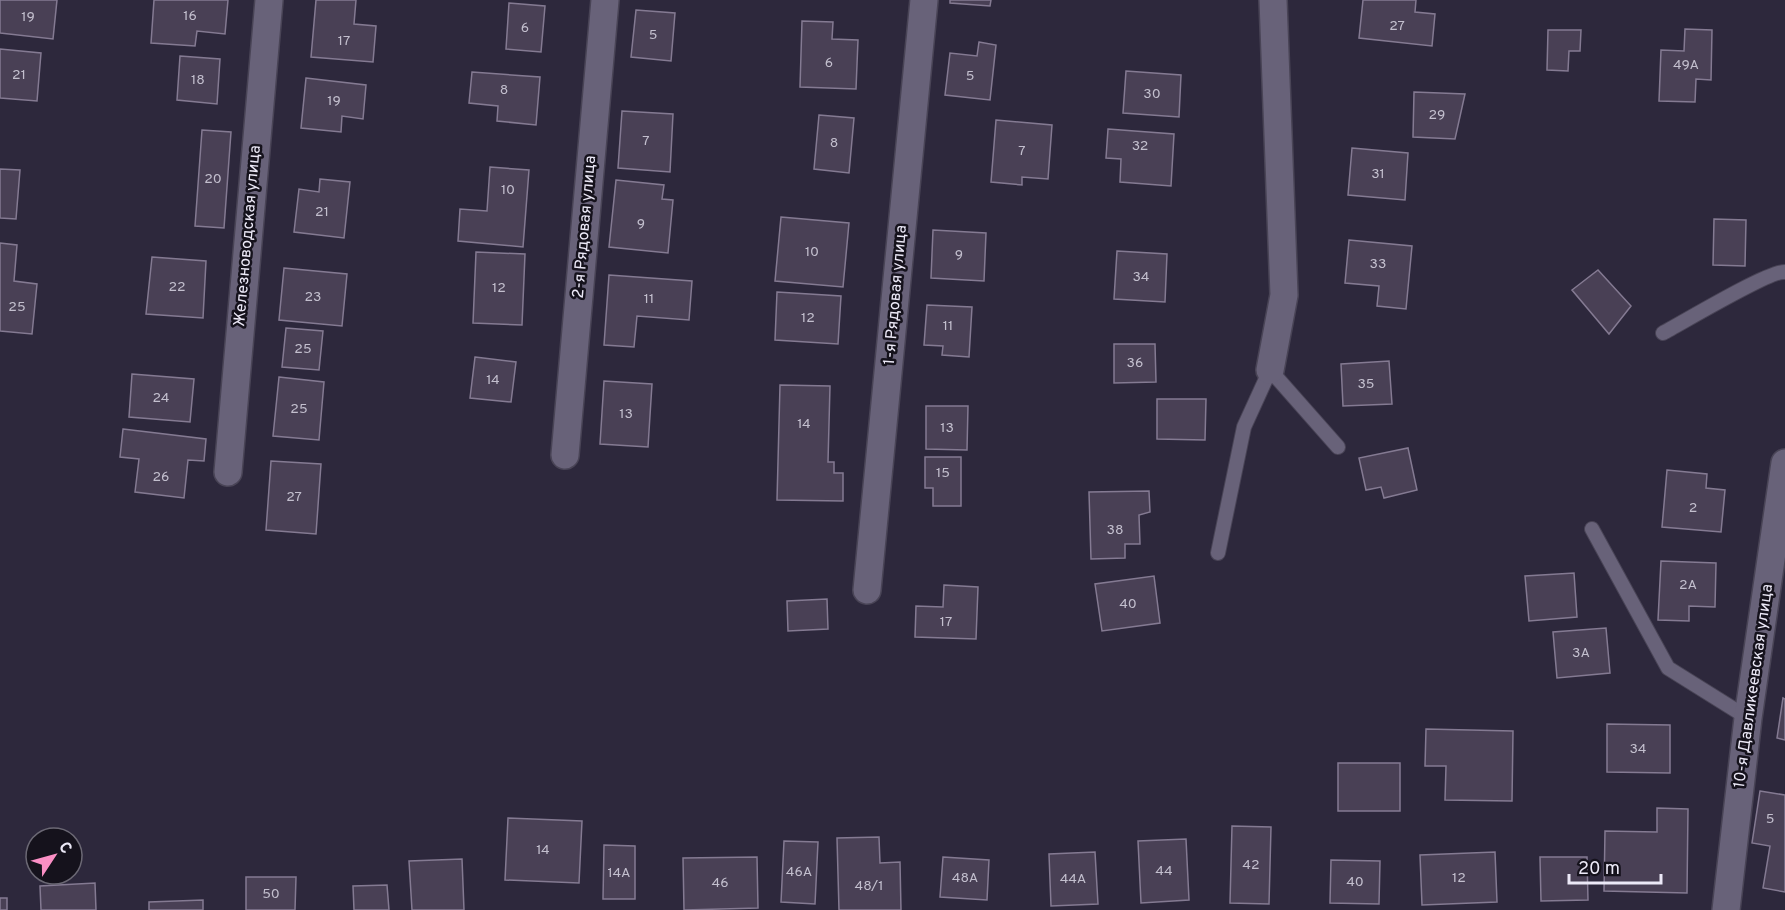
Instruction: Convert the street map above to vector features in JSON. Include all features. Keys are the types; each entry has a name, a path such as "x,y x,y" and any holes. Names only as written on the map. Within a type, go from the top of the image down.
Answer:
{"street":[{"name":"Железноводская улица","path":"228,472 269,0"},
{"name":"2-я Рядовая улица","path":"565,455 605,0"},
{"name":"1-я Рядовая улица","path":"867,590 924,0"},
{"path":"1270,370 1284,295 1273,0"},
{"name":"10-я Давликеевская улица","path":"1726,910 1748,718 1785,463"}],"lane":[{"path":"1663,333 1759,281 1785,272"},
{"path":"1218,553 1244,427 1270,370 1338,447"},
{"path":"1592,529 1668,668 1748,718"}],"building":[{"path":"0,0 57,0 53,39 0,33"},
{"path":"154,0 228,0 225,34 197,31 195,46 151,43"},
{"path":"316,0 356,0 354,24 376,26 373,62 311,57"},
{"path":"950,0 991,0 990,6 950,3"},
{"path":"1363,0 1416,0 1415,12 1435,14 1432,46 1359,38"},
{"path":"509,3 545,6 541,52 506,49"},
{"path":"636,10 675,13 671,61 631,57"},
{"path":"802,21 833,22 832,39 858,40 856,89 800,87"},
{"path":"1685,29 1712,30 1711,80 1696,79 1695,102 1659,101 1661,50 1684,51"},
{"path":"1548,30 1581,30 1580,51 1569,51 1568,71 1547,70"},
{"path":"979,42 996,45 990,100 945,95 950,53 977,56"},
{"path":"0,49 41,53 37,101 0,98"},
{"path":"180,56 220,59 217,104 177,100"},
{"path":"1126,71 1181,75 1179,117 1123,113"},
{"path":"472,72 540,77 536,125 497,121 498,106 469,103"},
{"path":"306,78 366,85 363,119 342,116 341,132 301,128"},
{"path":"1414,92 1465,94 1455,139 1413,137"},
{"path":"622,111 673,114 670,172 618,168"},
{"path":"819,115 854,118 849,173 814,169"},
{"path":"996,120 1052,125 1048,179 1022,177 1022,185 991,182"},
{"path":"1108,129 1174,134 1171,186 1120,182 1121,159 1106,158"},
{"path":"202,130 231,132 224,228 195,226"},
{"path":"1352,148 1408,153 1405,200 1348,195"},
{"path":"490,167 529,170 523,247 458,241 460,209 487,211"},
{"path":"0,169 20,170 16,219 0,218"},
{"path":"320,179 350,182 344,238 294,232 299,189 319,192"},
{"path":"616,180 664,185 662,199 673,200 668,253 609,247"},
{"path":"781,217 849,223 843,287 775,281"},
{"path":"1714,219 1746,220 1745,266 1713,265"},
{"path":"933,230 986,233 984,281 931,278"},
{"path":"1349,240 1412,246 1406,309 1377,306 1379,286 1345,283"},
{"path":"0,243 17,245 14,281 37,284 32,334 0,331"},
{"path":"1117,251 1167,254 1165,302 1114,299"},
{"path":"476,252 525,254 522,325 473,323"},
{"path":"152,257 206,261 203,318 146,314"},
{"path":"284,268 347,274 342,326 279,320"},
{"path":"1598,270 1631,306 1609,334 1572,290"},
{"path":"609,275 692,281 689,320 637,316 634,347 604,345"},
{"path":"777,292 841,296 838,344 775,340"},
{"path":"927,305 972,307 969,357 942,355 943,346 924,345"},
{"path":"286,328 323,331 319,370 282,367"},
{"path":"1114,344 1155,344 1156,382 1114,383"},
{"path":"475,357 516,362 511,402 470,398"},
{"path":"1389,361 1392,404 1343,406 1341,364"},
{"path":"132,374 194,379 190,422 129,417"},
{"path":"279,377 324,382 319,440 273,436"},
{"path":"604,381 652,384 648,447 600,444"},
{"path":"780,385 830,386 828,462 834,462 834,473 843,473 843,501 777,500"},
{"path":"1157,399 1206,399 1205,440 1157,439"},
{"path":"926,406 968,406 967,450 926,449"},
{"path":"123,429 206,439 204,461 188,460 184,498 135,492 139,459 120,457"},
{"path":"1408,448 1417,490 1384,498 1381,487 1366,490 1359,458"},
{"path":"925,457 961,457 961,506 933,506 933,488 925,488"},
{"path":"271,461 321,464 316,534 266,530"},
{"path":"1667,470 1707,474 1706,488 1725,490 1721,532 1662,527"},
{"path":"1149,491 1150,512 1139,515 1140,544 1125,544 1125,558 1091,559 1089,492"},
{"path":"1661,561 1716,563 1715,607 1689,606 1689,621 1658,620"},
{"path":"1574,573 1577,617 1529,621 1525,576"},
{"path":"1154,576 1160,623 1102,631 1095,584"},
{"path":"944,585 978,587 976,639 915,637 916,606 943,607"},
{"path":"827,599 828,629 788,631 787,601"},
{"path":"1606,628 1610,673 1557,678 1553,632"},
{"path":"1783,698 1785,699 1785,740 1777,738"},
{"path":"1607,724 1670,725 1670,773 1607,772"},
{"path":"1426,729 1513,731 1512,801 1445,800 1446,766 1425,766"},
{"path":"1338,763 1400,763 1400,811 1338,811"},
{"path":"1760,791 1785,795 1785,892 1763,888 1770,846 1752,843"},
{"path":"1657,808 1688,809 1687,893 1604,891 1605,831 1657,832"},
{"path":"508,818 582,821 579,883 505,880"},
{"path":"1232,826 1271,827 1269,904 1230,903"},
{"path":"879,837 880,863 900,862 901,910 839,910 837,838"},
{"path":"1186,839 1189,900 1141,903 1138,841"},
{"path":"784,841 818,842 815,904 781,902"},
{"path":"604,845 635,846 635,899 603,899"},
{"path":"1095,852 1098,904 1051,906 1049,854"},
{"path":"1495,852 1497,902 1422,905 1420,855"},
{"path":"757,857 758,908 684,910 683,858"},
{"path":"943,857 989,860 987,900 940,897"},
{"path":"1540,857 1587,857 1588,900 1541,901"},
{"path":"462,859 464,910 412,910 409,861"},
{"path":"1331,860 1380,861 1379,904 1330,903"},
{"path":"246,877 296,877 295,910 246,910"},
{"path":"95,883 96,910 41,910 40,886 84,886 84,884"},
{"path":"387,885 389,910 354,910 353,886"},
{"path":"0,898 7,898 7,910 0,910"},
{"path":"203,900 203,910 149,910 149,902"}]}
